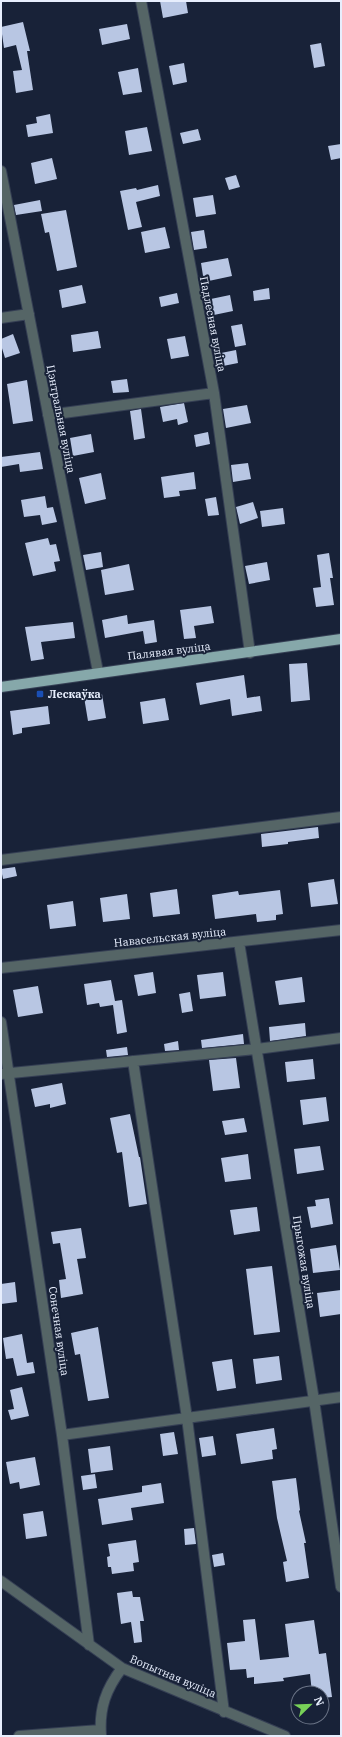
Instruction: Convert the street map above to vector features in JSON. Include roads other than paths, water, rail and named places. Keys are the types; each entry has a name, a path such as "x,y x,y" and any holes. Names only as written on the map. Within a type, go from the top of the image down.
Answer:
{"main road":[{"name":"Палявая вуліца","path":"1,687 98,672 250,653 341,639"}],"street":[{"name":"Падлесная вуліца","path":"141,1 214,393 250,653"},
{"name":"Цэнтральная вуліца","path":"1,171 98,672"},
{"path":"1,318 29,314"},
{"path":"48,415 214,393"},
{"path":"1,860 341,817"},
{"name":"Навасельская вуліца","path":"1,968 341,930"},
{"name":"Прыгожая вуліца","path":"239,942 314,1400 341,1587"},
{"name":"Сонечная вуліца","path":"1,1022 5,1074 62,1435 88,1645"},
{"path":"5,1074 257,1049 341,1038"},
{"path":"134,1061 187,1418 224,1712"},
{"path":"62,1435 341,1397"},
{"name":"Вопытная вуліца","path":"1,1581 122,1668 224,1712 285,1736"},
{"path":"19,1736 100,1733 105,1698 110,1684 122,1668"}],"place":[{"name":"Лескаўка","path":"40,694"}]}
